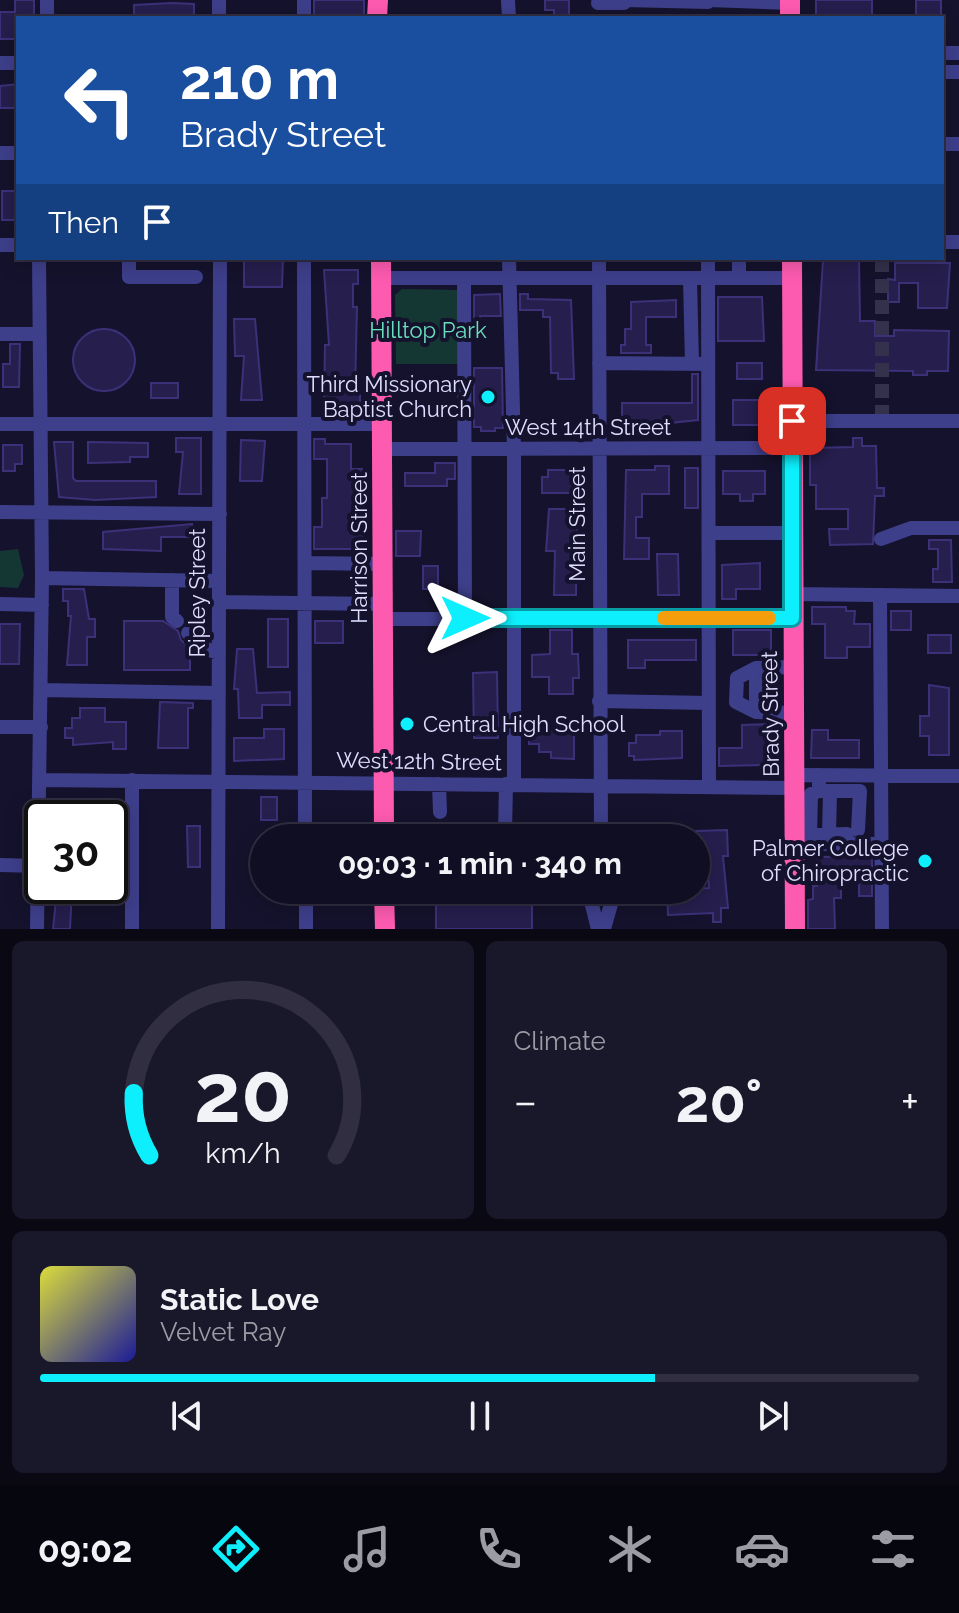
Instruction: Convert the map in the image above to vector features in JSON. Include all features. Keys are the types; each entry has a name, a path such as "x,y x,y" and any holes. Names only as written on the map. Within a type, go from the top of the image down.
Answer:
{"highway":[{"name":"Harrison Street","path":"381,268 384,824"},
{"name":"Brady Street","path":"792,268 791,594 799,793 795,844 795,929"},
{"path":"384,904 385,929"}],"street":[{"path":"598,7 624,1 736,1 790,7"},
{"path":"39,260 41,800"},
{"path":"129,260 129,277 196,277"},
{"name":"Ripley Street","path":"218,929 220,260"},
{"path":"304,260 305,824"},
{"path":"506,824 510,784 514,619 509,260"},
{"name":"Main Street","path":"599,260 600,824"},
{"path":"708,260 709,787"},
{"path":"739,260 739,278"},
{"path":"381,268 464,279 599,280 739,278 792,268"},
{"path":"464,279 465,618"},
{"path":"690,279 692,364"},
{"path":"0,334 39,334"},
{"path":"599,363 708,364"},
{"path":"792,421 959,421"},
{"path":"0,424 383,424"},
{"name":"West 14th Street","path":"383,449 792,448"},
{"path":"0,512 220,514"},
{"path":"881,539 911,528 959,528"},
{"path":"715,533 792,533"},
{"path":"306,563 384,564"},
{"path":"42,578 219,581"},
{"path":"172,580 172,617 177,621"},
{"path":"791,594 959,596"},
{"path":"880,595 882,929"},
{"path":"219,602 306,602 465,618 792,618"},
{"path":"0,604 42,605"},
{"path":"188,633 206,649 219,653"},
{"path":"793,667 756,668 756,712 794,713"},
{"path":"41,690 219,693"},
{"path":"599,701 709,703"},
{"path":"0,727 41,727"},
{"path":"819,775 825,791 824,838"},
{"name":"West 12th Street","path":"41,780 383,781 709,787 799,793 819,775 959,776"},
{"path":"132,780 132,929"},
{"path":"439,784 440,812"},
{"path":"795,844 824,838 853,832 860,791 825,791 799,793 810,835 824,838 881,844"},
{"path":"0,865 24,866"},
{"path":"37,929 38,904"},
{"path":"306,904 306,929"},
{"path":"592,904 598,929"},
{"path":"604,929 611,904"}],"green space":[{"name":"Hilltop Park","path":"402,289 461,290 461,364 396,364 395,295"},
{"path":"18,549 24,575 18,588 0,587 0,551"}],"building":[{"path":"15,0 34,0 34,16 16,16 16,39 0,39 0,12 15,12"},
{"path":"314,0 364,0 364,16 314,16"},
{"path":"545,0 569,0 569,16 554,16 554,10 545,10"},
{"path":"816,0 872,0 872,16 816,16"},
{"path":"916,0 941,0 941,16 916,16"},
{"path":"194,4 194,16 134,16 134,5"},
{"path":"16,84 16,108 0,108 0,86"},
{"path":"2,191 16,191 16,220 2,220"},
{"path":"244,260 283,260 282,287 244,287"},
{"path":"823,260 859,260 860,321 875,321 875,336 894,336 894,330 949,331 948,371 913,375 913,371 816,370"},
{"path":"895,263 950,263 947,308 918,308 918,283 899,283 899,302 888,302 888,279 895,280"},
{"path":"324,270 358,270 358,284 353,284 353,307 357,307 355,388 360,388 360,404 324,404 325,345 329,345"},
{"path":"500,294 501,316 480,316 480,324 474,324 474,295"},
{"path":"520,294 528,294 528,299 571,300 574,379 558,379 558,373 551,373 550,317 543,317 543,310 520,310"},
{"path":"718,297 762,297 764,341 718,341"},
{"path":"676,300 676,317 646,317 646,345 651,345 651,353 621,353 621,345 625,345 625,329 631,329 631,302"},
{"path":"234,319 255,319 262,400 241,400 244,356 235,356"},
{"path":"104,329 116,331 126,338 133,348 133,372 126,382 116,389 104,391 92,389 82,382 75,372 73,360 75,348 82,338 92,331"},
{"path":"10,344 20,344 19,387 3,387 3,364 10,364"},
{"path":"737,363 762,363 762,379 737,379"},
{"name":"Third Missionary Baptist Church","path":"474,368 502,368 503,428 481,431 481,427 474,427"},
{"path":"692,374 698,374 698,420 622,428 622,403 692,403"},
{"path":"151,383 178,383 178,398 151,398"},
{"path":"733,400 763,400 763,425 733,425"},
{"path":"176,438 201,438 201,494 179,494 183,452 176,452"},
{"path":"853,438 862,438 862,446 876,446 877,488 884,488 884,496 875,496 873,544 830,545 829,529 848,529 848,509 816,509 816,485 810,485 810,448 853,447"},
{"path":"314,439 325,439 325,444 351,444 351,469 362,469 363,549 314,549 314,527 322,527 322,498 327,498 327,459 314,459"},
{"path":"241,440 265,441 262,481 240,481"},
{"path":"54,442 73,442 73,478 76,481 156,481 156,497 95,500 59,497"},
{"path":"88,442 148,443 148,457 130,457 130,462 88,463"},
{"path":"3,445 22,445 22,464 15,464 15,471 3,471"},
{"path":"435,463 455,463 455,479 447,479 447,486 405,486 405,473 435,473"},
{"path":"655,466 669,466 669,494 642,494 642,517 636,517 636,538 649,538 649,559 624,559 626,470 655,470"},
{"path":"685,468 698,468 698,508 685,508"},
{"path":"548,470 573,470 573,493 542,493 542,477 548,477"},
{"path":"723,471 765,471 765,494 753,494 753,501 740,501 740,494 723,494"},
{"path":"549,509 577,509 576,595 554,595 555,551 546,551"},
{"path":"192,524 192,537 161,537 161,551 103,549 103,532"},
{"path":"396,531 421,531 420,556 396,556"},
{"path":"929,540 951,540 952,582 933,582 933,569 938,569 938,549 929,549"},
{"path":"657,554 678,554 679,595 658,595"},
{"path":"760,563 760,589 736,589 736,599 722,599 722,565"},
{"path":"423,566 438,566 438,589 423,589"},
{"path":"63,589 84,589 89,619 95,619 95,637 87,637 87,665 67,665 71,616 68,616 68,601 63,601"},
{"path":"812,607 846,607 846,611 855,611 854,624 870,624 870,647 847,647 847,658 825,658 825,624 812,624"},
{"path":"891,611 911,611 911,630 891,630"},
{"path":"268,619 288,619 288,667 268,667"},
{"path":"124,621 163,621 178,631 181,640 190,648 190,670 124,670"},
{"path":"315,621 343,621 343,643 315,643"},
{"path":"0,624 20,624 19,664 0,664"},
{"path":"550,630 572,630 572,654 578,654 579,678 573,678 573,694 549,694 549,677 532,677 532,655 550,654"},
{"path":"733,630 771,630 771,655 733,655"},
{"path":"928,635 951,635 951,653 928,653"},
{"path":"628,640 696,640 696,660 645,660 645,668 628,668"},
{"path":"237,649 253,649 257,693 290,692 290,705 262,705 262,718 239,718 238,689 234,689"},
{"path":"497,672 498,738 474,738 473,673"},
{"path":"929,685 949,688 949,755 929,755 929,736 920,736 920,716 929,716"},
{"path":"160,702 193,703 193,708 188,708 188,748 158,748"},
{"path":"80,708 105,708 105,722 126,722 126,749 113,749 113,742 73,745 73,738 65,738 65,728 72,728 72,718 80,718"},
{"path":"768,724 765,765 719,766 719,748 742,748 742,725"},
{"path":"264,729 284,729 284,759 234,761 234,738 264,738"},
{"path":"812,730 828,730 828,740 859,740 859,758 811,758"},
{"path":"529,731 574,732 574,759 551,758 551,752 539,752 539,744 529,744"},
{"path":"660,731 682,731 682,758 634,760 634,756 629,756 629,743 636,743 636,735 660,735"},
{"path":"261,797 277,797 277,820 261,820"},
{"path":"187,826 200,826 200,867 188,867"},
{"path":"727,830 728,856 723,856 728,908 721,908 721,922 713,922 713,913 668,915 668,904 710,904 710,831"},
{"path":"872,856 872,896 859,896 859,883 841,883 841,898 834,898 835,929 808,929 808,900 813,899 813,886 817,886 817,857"},
{"path":"56,904 71,904 70,929 53,929"},
{"path":"436,904 532,904 532,929 436,929"}],"tunnel":[{"path":"882,260 882,421"}],"slow traffic":[{"path":"664,618 769,618"}],"place":[{"name":"Third Missionary Baptist Church","path":"488,397"},
{"name":"Central High School","path":"407,724"},
{"name":"Palmer College of Chiropractic","path":"925,861"}],"route":[{"path":"465,618 792,618 792,421"}]}
